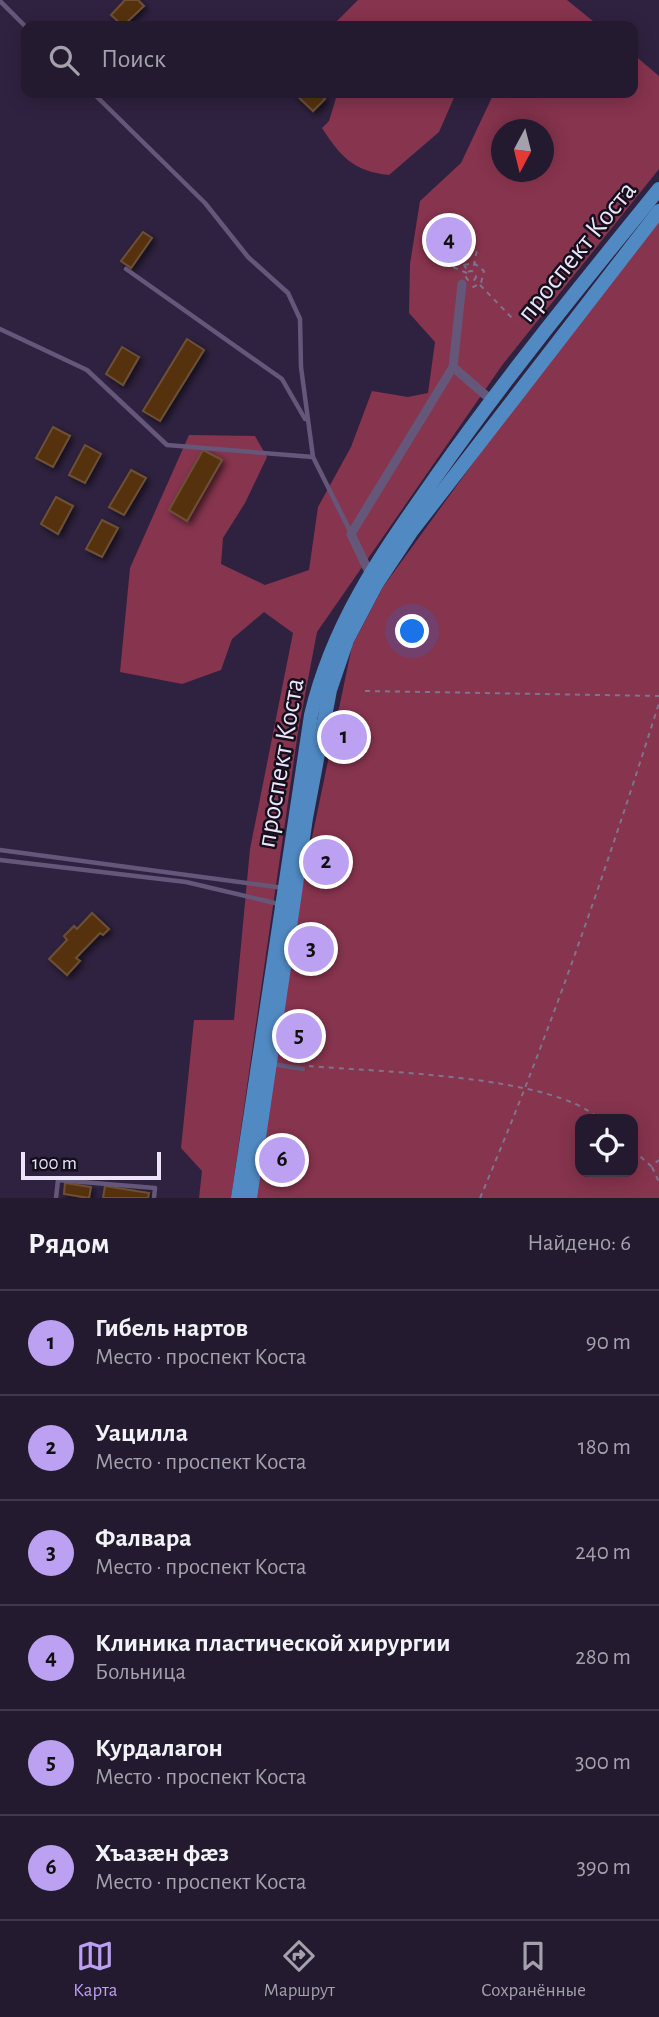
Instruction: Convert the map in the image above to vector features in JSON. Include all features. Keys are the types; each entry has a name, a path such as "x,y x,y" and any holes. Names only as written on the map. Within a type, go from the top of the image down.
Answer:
{"main road":[{"name":"проспект Коста","path":"237,1198 311,715 320,676 335,639 369,572 490,399 659,189"},
{"name":"проспект Коста","path":"250,1198 308,805 330,690 347,640 377,583 411,532 659,211"}],"street":[{"path":"369,572 351,534 453,367 462,284"},
{"path":"453,367 490,399"}],"lane":[{"path":"0,1 21,22"},
{"path":"98,98 205,203 248,257 288,293 300,319 307,423 313,457 351,534"},
{"path":"126,269 282,379 307,423"},
{"path":"0,329 88,370 167,445 313,457"},
{"path":"0,850 285,888"},
{"path":"0,860 186,882 282,905"},
{"path":"271,1064 306,1067"},
{"path":"56,1198 58,1180 155,1188 154,1198"}],"path":[{"path":"464,247 477,249 469,272 448,265 464,247"},
{"path":"458,256 469,272"},
{"path":"464,265 474,263 484,271 480,285"},
{"path":"460,270 462,284 471,288 480,285"},
{"path":"480,285 515,321"},
{"path":"365,691 659,696"},
{"path":"481,1198 527,1087 605,875 659,704"},
{"path":"306,1067 527,1087 586,1106 594,1114"},
{"path":"638,1154 651,1166 659,1182"},
{"path":"651,1166 659,1160"}],"shaded area":[{"path":"358,0 567,0 593,21 337,21"},
{"path":"638,58 659,76 659,169 503,364 317,632 298,732 231,1198 199,1198 202,1171 181,1148 194,1020 234,1020 250,849 293,633 264,612 232,639 221,670 182,684 120,672 130,568 189,435 255,436 267,457 245,503 223,538 221,564 265,585 309,570 318,507 351,447 372,391 408,397 428,393 435,342 409,313 410,264 420,201 461,163 492,98 638,98"},
{"path":"336,98 454,98 439,132 389,175 366,170 342,155 322,128 329,121"},
{"path":"659,222 659,1198 254,1198 305,871 352,646 383,587 521,397"}],"building":[{"path":"125,0 138,0 144,6 128,21 118,21 111,15"},
{"path":"299,98 324,98 313,111"},
{"path":"143,232 152,238 131,268 121,261"},
{"path":"187,339 204,350 160,421 143,411"},
{"path":"122,347 139,357 123,385 106,374"},
{"path":"53,427 70,436 53,467 36,458"},
{"path":"85,445 101,454 85,483 69,475"},
{"path":"203,450 222,460 187,521 169,510"},
{"path":"131,470 146,478 124,515 109,507"},
{"path":"56,497 73,506 58,534 41,524"},
{"path":"102,520 118,528 102,557 86,549"},
{"path":"92,913 109,929 103,935 100,933 76,958 80,961 67,975 49,959 67,940 64,936 74,926 77,929"},
{"path":"65,1183 91,1187 89,1198 64,1194"},
{"path":"105,1186 149,1193 148,1198 103,1198"}],"place":[{"name":"Клиника пластической хирургии","path":"449,240"},
{"name":"Гибель нартов","path":"344,737"},
{"name":"Уацилла","path":"326,862"},
{"name":"Фалвара","path":"311,949"},
{"name":"Курдалагон","path":"299,1036"},
{"name":"Хъазæн фæз","path":"282,1160"}]}
